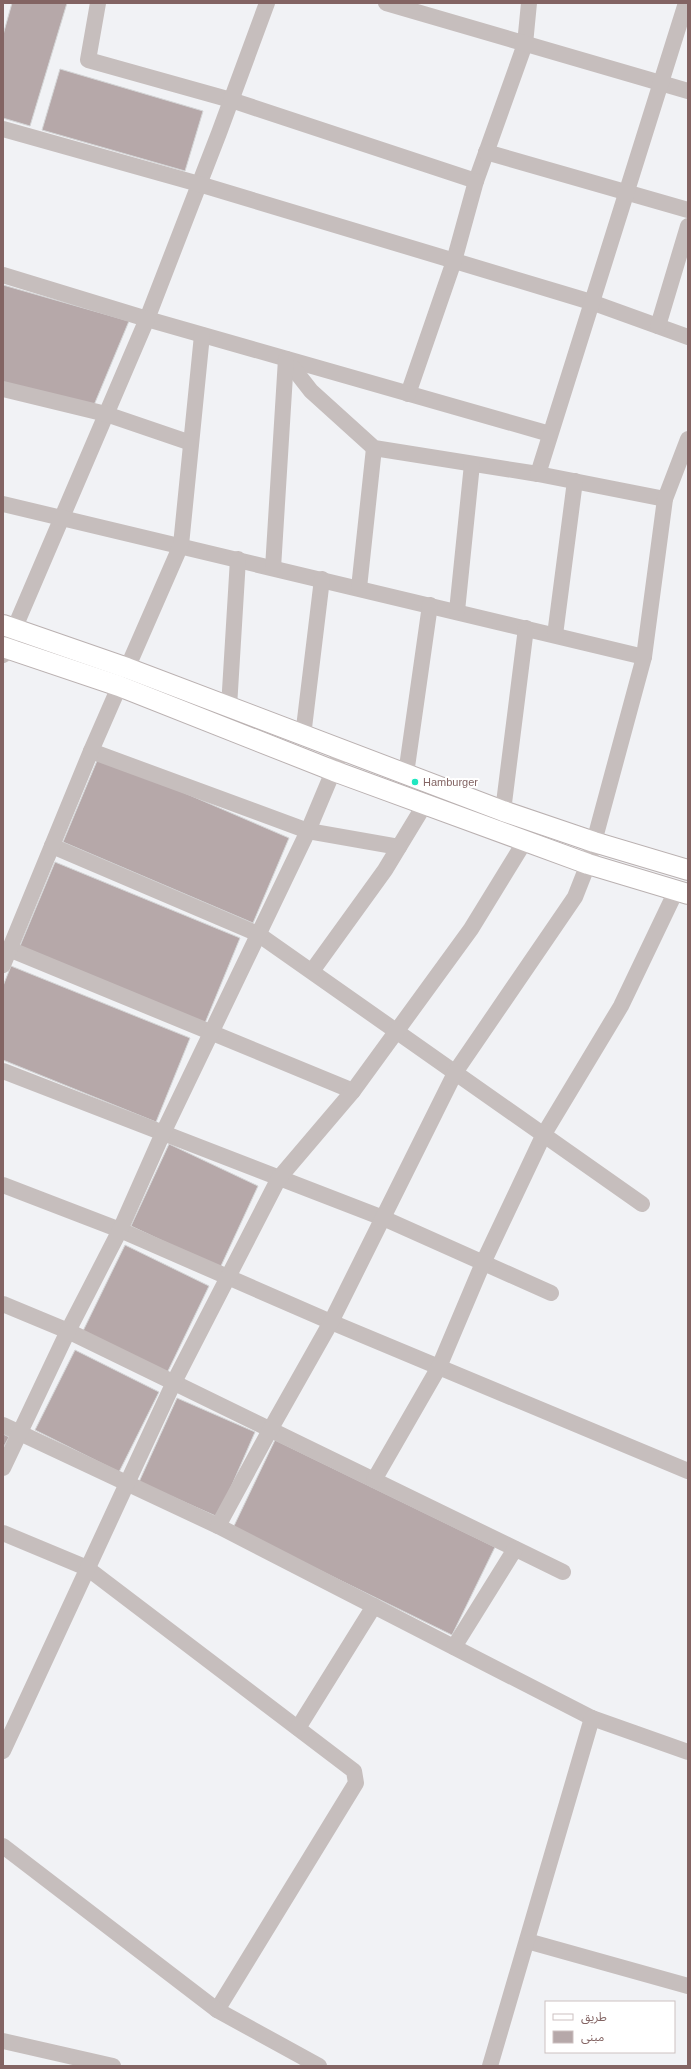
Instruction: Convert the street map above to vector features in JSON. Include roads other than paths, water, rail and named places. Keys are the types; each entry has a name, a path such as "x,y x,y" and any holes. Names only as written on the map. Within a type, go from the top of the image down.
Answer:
{"main road":[{"path":"8,627 334,770 588,864 682,892"},
{"path":"4,650 123,677 229,708 503,811 594,842 688,870"}],"street":[{"path":"98,3 88,60 231,100 476,181"},
{"path":"4,650 8,627 62,517 147,319 267,3"},
{"path":"386,3 688,90"},
{"path":"408,394 454,261 476,181 525,44 529,3"},
{"path":"538,474 660,83 685,10"},
{"path":"3,129 199,184 592,302 688,337"},
{"path":"486,152 688,210"},
{"path":"658,326 688,226"},
{"path":"3,275 202,335 550,434"},
{"path":"3,965 123,677 181,546 202,335"},
{"path":"286,359 311,391 374,448 538,474 666,499"},
{"path":"273,568 286,359"},
{"path":"3,389 106,414 192,443"},
{"path":"218,1526 331,1322 456,1071 575,897 588,864 644,657 666,499 688,439"},
{"path":"358,588 374,448"},
{"path":"457,611 472,464"},
{"path":"555,636 575,481"},
{"path":"3,504 457,611 644,657"},
{"path":"229,708 238,559"},
{"path":"303,736 322,579"},
{"path":"406,774 430,605"},
{"path":"503,811 526,628"},
{"path":"3,1468 68,1331 120,1230 163,1133 308,831 342,750"},
{"path":"92,751 308,831 399,847"},
{"path":"312,972 385,870 425,804"},
{"path":"3,1751 126,1482 174,1382 227,1276 279,1178 353,1091 471,929 525,841"},
{"path":"52,846 258,934 456,1071 642,1204"},
{"path":"374,1480 439,1367 483,1263 544,1134 621,1006 682,892"},
{"path":"9,950 212,1031 353,1091"},
{"path":"3,1071 382,1218 551,1293"},
{"path":"3,1185 120,1230 331,1322 688,1471"},
{"path":"3,1304 68,1331 563,1572"},
{"path":"3,1425 218,1526 592,1718 688,1752"},
{"path":"3,1533 87,1568 354,1771 356,1783 217,2010"},
{"path":"454,1647 515,1549"},
{"path":"298,1728 374,1606"},
{"path":"490,2066 592,1718"},
{"path":"3,1846 217,2010 319,2066"},
{"path":"526,1941 688,1986"},
{"path":"3,2041 113,2066"}],"place":[{"name":"Hamburger","path":"415,782"}]}
